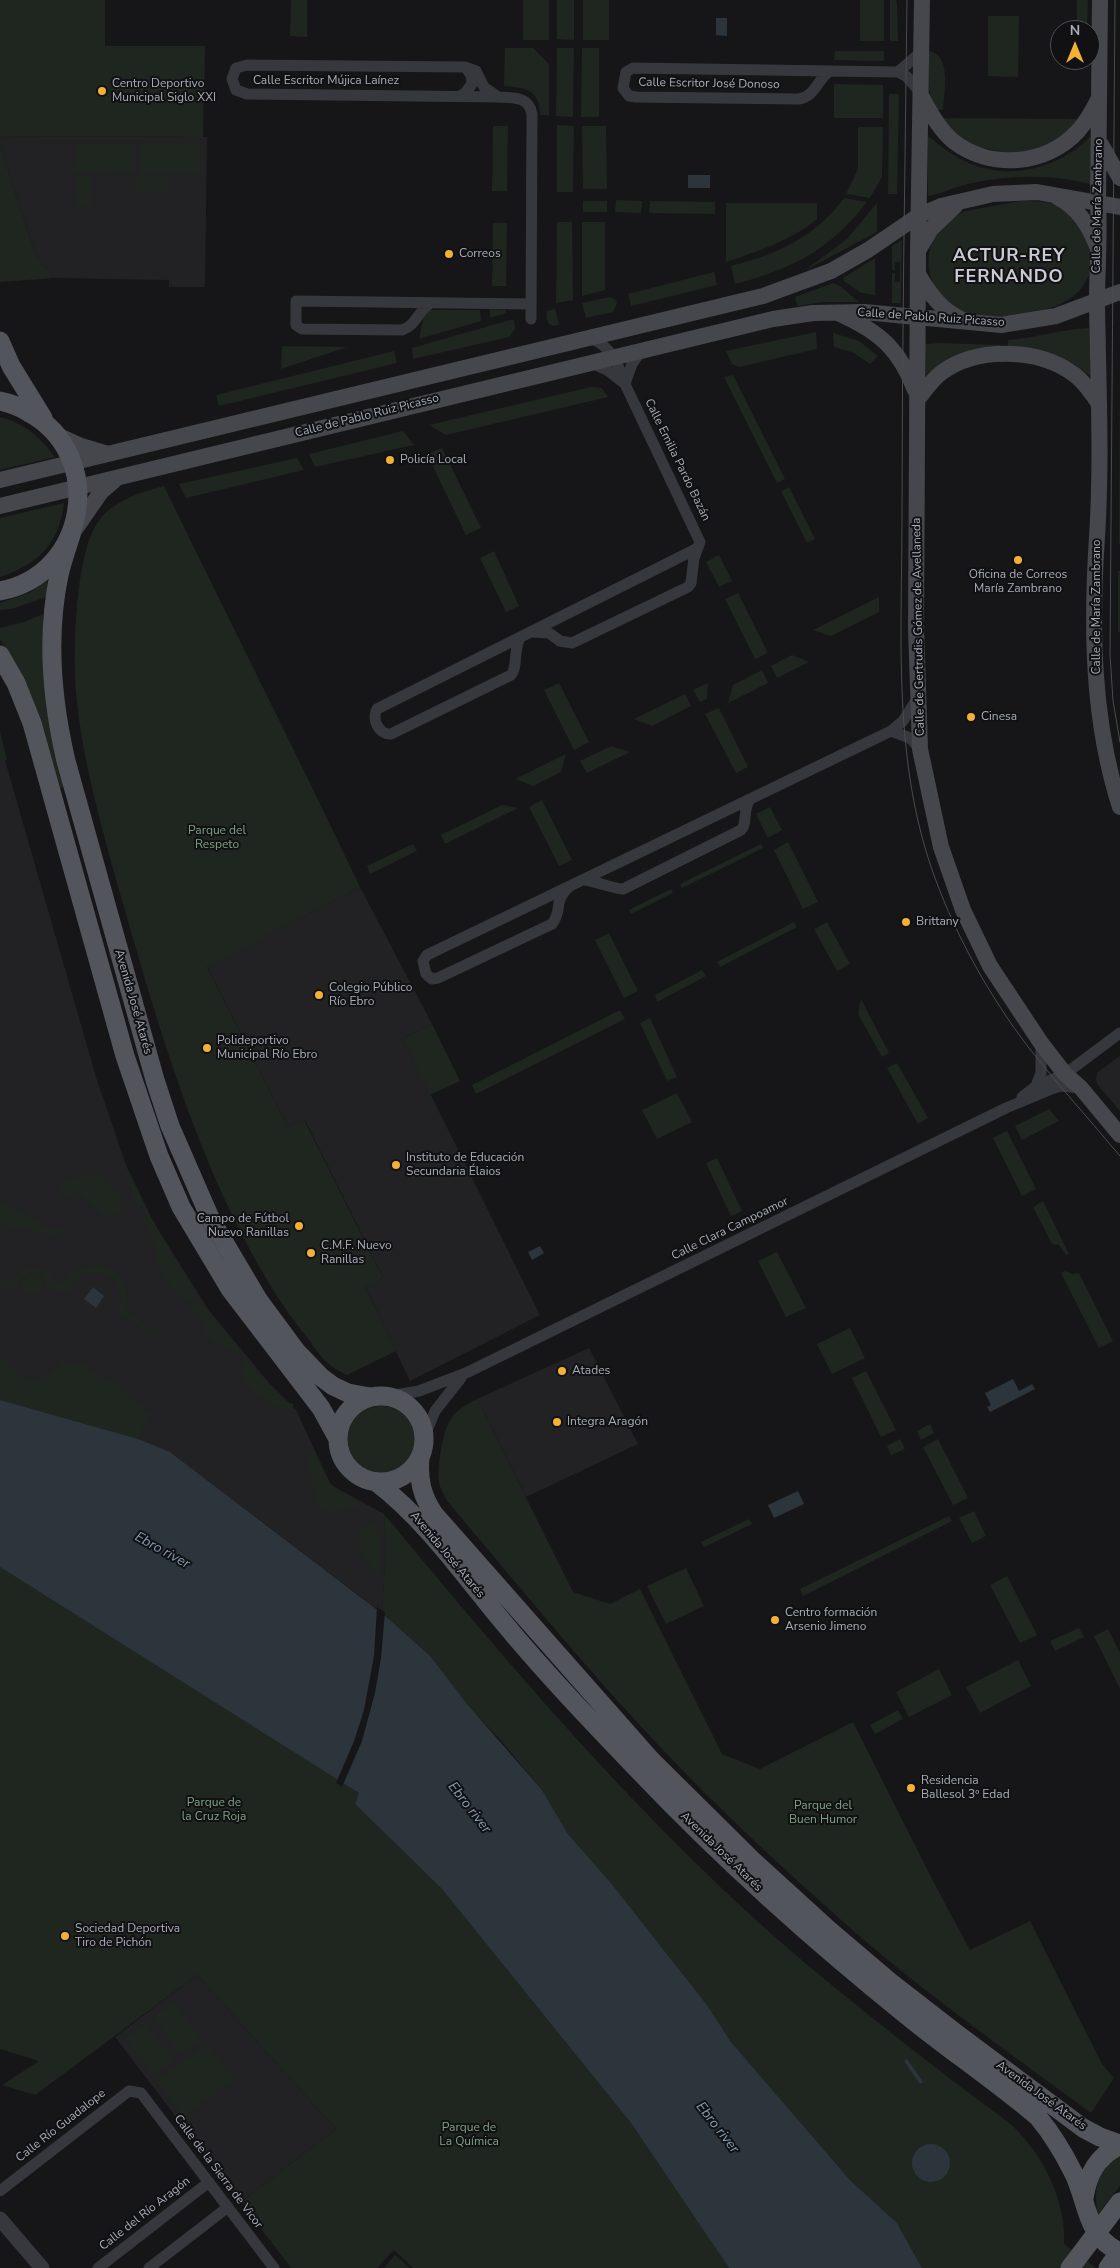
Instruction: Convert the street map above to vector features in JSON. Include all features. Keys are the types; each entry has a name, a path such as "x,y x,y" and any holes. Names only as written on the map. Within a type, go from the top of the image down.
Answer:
{"main road":[{"name":"Calle de Gertrudis Gómez de Avellaneda","path":"922,0 918,216 918,698 920,749 941,847 963,910 990,966 1041,1043 1065,1074 1081,1088 1120,1134"},
{"name":"Calle de María Zambrano","path":"1100,0 1099,235 1097,246 1099,404 1095,658 1102,729 1120,807"},
{"name":"Calle de Gertrudis Gómez de Avellaneda","path":"920,93 935,121 952,140 975,154 1008,161"},
{"name":"Calle de María Zambrano","path":"1008,161 1034,157 1058,147 1078,130 1100,98"},
{"path":"1099,141 1120,178"},
{"name":"Calle de Pablo Ruiz Picasso","path":"0,480 763,296 806,282 850,261 918,216 940,206 993,194 1016,192 1050,193 1120,207"},
{"path":"1050,193 1066,202 1080,214 1097,246"},
{"name":"Calle de Pablo Ruiz Picasso","path":"918,253 930,229 960,202"},
{"path":"1056,316 1086,290 1097,270"},
{"path":"918,274 940,305 970,323"},
{"name":"Calle de Pablo Ruiz Picasso","path":"0,506 773,319 836,312 889,314 1001,325 1056,316 1120,292"},
{"name":"Calle de Pablo Ruiz Picasso","path":"836,312 870,329 889,344 910,375 918,399"},
{"path":"0,341 11,366 52,429"},
{"path":"918,399 935,378 955,365 982,356 1004,354 1039,358 1064,368 1084,383 1099,404"},
{"path":"0,402 18,407 52,429"},
{"name":"Calle de Pablo Ruiz Picasso","path":"52,429 81,446 110,454"},
{"name":"Avenida José Atarés","path":"52,429 73,462 79,487 78,511 59,575 53,616 52,654 58,722 67,767 147,1052 170,1126 211,1220 238,1267 281,1332 296,1351 326,1382 348,1393 370,1397"},
{"name":"Calle de Pablo Ruiz Picasso","path":"71,535 101,492 119,477"},
{"path":"0,591 29,581 46,569 60,553 71,535"},
{"name":"Avenida José Atarés","path":"0,655 16,683 32,722 126,1056 143,1112 166,1171 186,1215 230,1289 317,1402 338,1438"},
{"path":"389,1396 398,1399 414,1411 423,1428 424,1438 420,1458 409,1472 394,1480 376,1482 356,1474 349,1468 341,1454 338,1438 340,1425 347,1412 357,1403 370,1397 389,1396"},
{"name":"Avenida José Atarés","path":"420,1458 421,1488 434,1514 651,1760 706,1817 815,1918 925,2010 1083,2128 1100,2138 1120,2145"},
{"name":"Avenida José Atarés","path":"376,1482 398,1498 531,1655 639,1772 700,1833 753,1883 874,1988 1038,2116 1058,2142 1084,2198 1088,2219 1096,2234 1108,2246 1120,2251"},
{"name":"Avenida José Atarés","path":"1084,2198 1088,2178 1095,2164 1105,2154 1120,2145"},
{"path":"1071,2266 1120,2202"},
{"path":"1108,2268 1120,2251"}],"street":[{"path":"898,72 921,52"},
{"name":"Calle Escritor Mújica Laínez","path":"465,67 247,65 236,68 232,79 236,90 247,94 498,97 521,98 529,104 532,114 531,304"},
{"path":"460,96 472,84 472,75 465,67"},
{"path":"465,67 476,71 484,87 498,97"},
{"name":"Calle Escritor José Donoso","path":"808,96 799,99 636,97 629,96 623,88 626,72 633,68 898,72"},
{"path":"798,70 808,78 810,83 808,96"},
{"path":"808,96 815,90 824,75 830,72"},
{"name":"Calle de Gertrudis Gómez de Avellaneda","path":"898,72 906,76 920,93"},
{"path":"431,303 421,310 416,322 402,330 302,329 296,325 296,301 531,304 531,319"},
{"path":"401,302 411,310 412,319 410,326"},
{"path":"590,338 607,347 615,357"},
{"path":"625,384 632,364 642,350"},
{"name":"Calle Emilia Pardo Bazán","path":"533,632 549,633 564,643 572,643 688,588 692,583 692,573 696,549 699,546 699,537 625,384 615,357"},
{"name":"Calle Emilia Pardo Bazán","path":"591,363 607,370 625,384"},
{"path":"520,638 514,659 515,668 511,675 391,734 386,734 379,729 375,717 377,709 696,549"},
{"path":"665,564 681,564 692,573"},
{"path":"556,637 557,624 565,616"},
{"path":"490,652 505,652 514,659"},
{"path":"568,888 561,895 557,918 552,924 438,978 432,979 426,974 423,962 427,955 891,731 903,722 918,698"},
{"path":"891,731 910,738 920,749"},
{"path":"585,880 623,889 733,835 744,827 745,807 750,798"},
{"path":"729,809 738,810 744,818"},
{"path":"609,885 606,876 610,866"},
{"path":"542,900 555,904 558,911"},
{"name":"Calle Clara Campoamor","path":"1006,1108 1036,1086 1065,1074 1120,1033"},
{"path":"1036,1086 1041,1073 1041,1043"},
{"name":"Calle Clara Campoamor","path":"389,1396 418,1392 466,1374 1006,1108 1061,1086 1081,1088"},
{"name":"Calle Clara Campoamor","path":"424,1438 435,1411 447,1394 466,1374"},
{"name":"Calle Río Guadalope","path":"0,2191 129,2091 141,2093"},
{"name":"Calle de la Sierra de Vicor","path":"141,2093 274,2268"},
{"name":"Calle del Río Aragón","path":"98,2268 209,2182"},
{"path":"149,2268 228,2207"},
{"path":"0,2219 39,2267"}],"shaded area":[{"path":"0,136 207,137 205,287 169,287 169,280 54,278 35,253 0,146"},
{"path":"0,743 96,1077 126,1165 154,1223 208,1309 269,1383 296,1410 331,1485 384,1514 386,1546 382,1613 170,1452 0,1400"},
{"path":"360,887 432,1024 403,1039 540,1315 410,1381 365,1286 383,1278 377,1265 305,1120 288,1127 207,966"},
{"path":"1120,1056 1120,1111 1097,1084 1096,1078 1098,1072"},
{"name":"Integra Aragón","path":"589,1348 638,1444 526,1497 477,1399"},
{"path":"197,1975 336,2129 241,2202 115,2037"}],"green space":[{"name":"Centro Deportivo Municipal Siglo XXI","path":"0,0 105,0 105,46 205,46 203,137 0,136"},
{"path":"291,0 307,0 307,37 290,36"},
{"path":"523,0 549,0 549,40 523,40"},
{"path":"557,0 574,0 574,40 557,39"},
{"path":"583,0 609,0 609,40 583,40"},
{"path":"860,0 884,0 884,41 860,41"},
{"path":"890,0 896,0 897,4 898,41 890,41"},
{"path":"1077,0 1088,0 1087,20 1077,20"},
{"path":"988,16 1019,16 1018,77 988,76"},
{"path":"505,48 533,48 549,64 549,115 540,115 537,100 530,92 525,89 504,86"},
{"path":"557,48 574,48 573,117 556,116"},
{"path":"582,48 599,48 599,117 581,117"},
{"path":"835,51 884,51 884,61 834,60"},
{"path":"929,51 936,54 944,67 943,110 935,110 929,90"},
{"path":"834,84 883,85 883,118 834,118"},
{"path":"889,94 899,94 897,194 888,194"},
{"path":"940,118 1080,119 1066,136 1022,156 968,145"},
{"path":"557,125 574,126 573,192 557,192"},
{"path":"493,126 508,126 507,191 492,191"},
{"path":"582,126 606,126 607,189 583,189"},
{"path":"858,127 883,127 882,177 870,198 846,194 858,169"},
{"path":"1093,134 1090,184 1044,177 1014,177 968,184 928,196 928,136 963,160 992,170 1008,171 1039,167 1054,161 1081,145"},
{"path":"75,143 135,144 135,174 75,173"},
{"path":"140,144 200,144 200,174 140,174"},
{"path":"0,146 35,253 54,278 0,282"},
{"path":"77,176 91,176 91,206 77,206"},
{"path":"136,177 167,177 167,192 136,192"},
{"path":"844,198 867,202 839,233 824,245 792,264 774,272 735,284 731,266 779,250 808,234 833,212"},
{"path":"616,200 642,201 641,213 615,212"},
{"path":"583,201 607,201 607,212 583,212"},
{"path":"650,201 715,202 715,214 649,213"},
{"path":"1021,201 1047,202 1062,207 1082,229 1091,242 1092,257 1090,272 1082,287 1067,301 1041,311 1025,314 981,317 970,315 951,306 936,290 929,270 930,248 935,236 948,221 965,211"},
{"path":"726,203 817,203 817,219 785,239 726,262"},
{"path":"877,203 877,232 804,271 847,239"},
{"path":"557,222 572,222 573,300 556,303"},
{"path":"582,222 605,222 605,290 582,296"},
{"path":"493,223 507,223 506,286 492,286"},
{"path":"902,240 901,303 892,303 892,273 895,273 895,282 900,282 900,262 895,262 895,270 892,270 892,246"},
{"path":"875,258 875,295 861,293 844,281 843,278"},
{"path":"714,272 717,285 631,306 628,294"},
{"path":"833,283 840,286 859,302 823,302 797,306 795,297"},
{"path":"610,297 616,300 617,303 613,312 586,318 582,303"},
{"path":"490,309 506,310 506,313 490,318"},
{"path":"555,309 559,325 553,326 549,324 546,318 547,311"},
{"path":"430,310 480,310 481,321 419,339 424,315"},
{"path":"514,320 515,329 509,337 413,359 412,348"},
{"path":"1089,328 1091,377 1074,364 1056,355 1008,347 1008,340"},
{"path":"816,332 817,349 739,367 732,364 726,351"},
{"path":"833,333 859,341 878,356 870,364 854,353 834,347"},
{"path":"925,344 1001,345 1001,347 952,359 943,363 926,376"},
{"path":"282,346 347,347 281,369"},
{"path":"394,351 397,363 219,406 216,395"},
{"path":"1120,355 1120,544 1119,544"},
{"path":"733,375 785,479 777,483 724,377"},
{"path":"591,387 602,388 608,397 446,435 429,425"},
{"path":"0,417 25,427 55,457 0,470"},
{"path":"403,431 414,445 315,467 309,454"},
{"path":"442,448 481,528 466,535 427,454"},
{"path":"297,458 304,470 186,498 179,484"},
{"name":"Parque del Respeto","path":"164,486 360,887 207,967 288,1127 304,1120 383,1278 365,1287 396,1351 347,1375 334,1368 318,1353 277,1296 256,1261 219,1187 178,1083 155,1013 109,855 83,746 76,692 75,630 80,582 89,541 102,517 117,504 135,495"},
{"path":"789,487 815,539 807,543 781,491"},
{"path":"64,503 57,530 45,550 26,566 0,577 0,518"},
{"path":"494,551 519,606 506,612 480,558"},
{"path":"719,555 732,581 719,587 706,562"},
{"path":"1118,571 1120,571 1120,632 1118,632"},
{"path":"48,580 46,597 12,609 0,610 0,603 29,593"},
{"path":"738,593 768,653 755,659 725,599"},
{"path":"879,597 879,612 831,636 813,630"},
{"path":"43,614 46,687 65,787 58,788 11,656 0,640 0,628 24,622"},
{"path":"792,655 809,662 777,678 771,666"},
{"path":"762,670 768,683 728,703 733,685"},
{"path":"559,683 589,742 574,750 544,690"},
{"path":"708,683 707,699 700,702 693,690"},
{"path":"685,694 691,706 652,726 634,719"},
{"path":"719,708 748,767 736,773 705,714"},
{"path":"0,732 7,760 0,760"},
{"path":"611,746 630,752 587,773 580,761"},
{"path":"566,754 561,772 533,786 515,779"},
{"path":"542,800 572,860 559,866 529,807"},
{"path":"502,805 518,808 445,844 441,835"},
{"path":"770,807 782,830 768,838 756,814"},
{"path":"788,842 818,902 803,909 774,850"},
{"path":"413,844 417,851 370,874 367,866"},
{"path":"761,844 763,848 682,888 680,884"},
{"path":"671,889 673,893 631,914 629,910"},
{"path":"794,922 797,927 720,967 717,962"},
{"path":"827,922 850,964 837,971 814,929"},
{"path":"609,933 638,991 624,998 595,940"},
{"path":"702,970 706,976 657,1002 655,995"},
{"path":"861,999 889,1053 882,1057 858,1014"},
{"path":"620,1010 625,1019 476,1094 472,1085"},
{"path":"650,1018 677,1077 667,1081 640,1023"},
{"path":"432,1024 460,1081 430,1095 403,1039"},
{"path":"897,1063 928,1118 918,1124 887,1068"},
{"path":"677,1093 692,1122 657,1139 642,1110"},
{"path":"1049,1109 1059,1121 1022,1140 1015,1126"},
{"path":"1007,1131 1036,1189 1022,1196 993,1138"},
{"path":"717,1158 742,1211 731,1216 706,1163"},
{"path":"128,1170 144,1204 137,1207 126,1173"},
{"path":"88,1174 102,1176 119,1195 123,1212 106,1218 76,1193 64,1196 59,1183"},
{"path":"0,1201 53,1230 59,1228 66,1232 49,1234 18,1227 0,1226"},
{"path":"1043,1201 1069,1254 1066,1255 1059,1245 1052,1244 1033,1207"},
{"path":"149,1214 198,1297 183,1300 165,1280 156,1262 153,1240 141,1217"},
{"path":"777,1252 806,1308 786,1317 758,1261"},
{"path":"103,1265 116,1273 124,1283 127,1295 126,1310 159,1337 157,1339 117,1312 120,1298 118,1287 112,1278 103,1273 93,1272 83,1275 74,1282 69,1293 47,1289 42,1276 33,1272 23,1276 17,1288 1,1288 0,1273 5,1282 12,1282 24,1267 42,1269 52,1277 54,1282 64,1282 72,1273 81,1268"},
{"path":"1065,1271 1072,1274 1079,1273 1113,1341 1099,1348 1061,1273"},
{"path":"32,1276 39,1279 42,1286 39,1293 32,1296 25,1293 22,1286 25,1279"},
{"path":"201,1302 240,1351 238,1356 210,1340 205,1332 203,1318 187,1304"},
{"path":"850,1328 865,1358 832,1374 817,1344"},
{"path":"244,1356 283,1401 293,1404 292,1412 263,1399 247,1385 241,1366"},
{"path":"0,1358 9,1363 22,1376 31,1379 47,1376 55,1370 60,1359 71,1365 84,1365 116,1384 150,1414 138,1439 0,1400"},
{"path":"866,1371 896,1430 881,1437 852,1378"},
{"name":"Parque del Buen Humor","path":"477,1399 573,1592 610,1604 640,1589 722,1754 760,1769 853,1722 970,1950 1030,1921 1102,2064 1114,2078 1091,2113 931,1995 840,1919 771,1857 705,1793 634,1719 580,1658 448,1502 441,1489 439,1466 446,1430 454,1414"},
{"path":"381,1406 394,1409 405,1416 412,1427 415,1440 412,1453 405,1464 394,1471 381,1474 368,1471 357,1464 350,1453 347,1440 350,1427 357,1416 368,1409"},
{"path":"930,1424 934,1433 921,1440 917,1431"},
{"path":"900,1439 905,1449 891,1455 887,1446"},
{"path":"938,1439 968,1498 953,1505 923,1447"},
{"path":"314,1452 333,1486 357,1500 358,1504 355,1509 330,1512 321,1510 315,1497 307,1454"},
{"path":"974,1511 986,1536 972,1543 959,1518"},
{"path":"384,1514 546,1705 659,1827 780,1941 844,1995 1021,2134 1032,2147 1050,2178 1061,2211 1064,2244 1096,2268 922,2268 897,2223 850,2180 731,2042 707,2005 611,1883 568,1834 542,1790 503,1743 382,1613 386,1546"},
{"path":"949,1516 952,1521 803,1596 800,1589"},
{"path":"749,1519 752,1524 704,1547 701,1542"},
{"path":"375,1520 381,1547 379,1576 363,1554 359,1539 360,1532 365,1525"},
{"path":"0,1567 360,1793 355,1804 442,1889 631,2123 729,2268 413,2268 394,2250 377,2268 291,2268 241,2202 336,2129 197,1975 35,2095 2,2085 39,2061 0,2049"},
{"path":"686,1568 704,1606 666,1624 647,1586"},
{"path":"1007,1576 1037,1635 1020,1643 990,1585"},
{"path":"1079,1628 1084,1637 1055,1651 1050,1641"},
{"path":"1108,1629 1120,1653 1120,1689 1094,1636"},
{"path":"1018,1660 1031,1686 980,1713 966,1687"},
{"path":"939,1669 952,1695 909,1717 896,1692"},
{"path":"898,1710 903,1719 875,1734 870,1725"},
{"path":"173,2002 201,2039 181,2054 153,2017"},
{"path":"145,2023 174,2059 154,2075 125,2038"},
{"path":"206,2044 235,2079 184,2117 156,2081"},
{"path":"1120,2156 1120,2186 1098,2214 1096,2197 1098,2181 1106,2167"},
{"path":"395,2255 410,2268 384,2268"}],"water":[{"path":"716,18 727,18 727,36 716,35"},
{"path":"688,175 710,175 710,188 688,188"},
{"path":"540,1246 544,1253 532,1260 528,1252"},
{"path":"93,1287 104,1296 96,1308 84,1299"},
{"path":"1013,1379 1019,1391 1032,1384 1035,1389 990,1412 987,1407 991,1405 985,1393"},
{"name":"Ebro river","path":"0,1400 138,1439 170,1452 384,1615 430,1656 467,1704 542,1790 568,1834 611,1883 707,2005 731,2042 850,2180 897,2223 922,2268 729,2268 631,2123 442,1889 355,1804 359,1793 0,1567"},
{"path":"798,1491 804,1504 774,1518 768,1505"},
{"path":"907,2059 923,2082 920,2084 904,2061"},
{"path":"931,2144 945,2149 950,2163 945,2177 931,2182 917,2177 912,2163 917,2149"}],"pier":[{"path":"377,1607 385,1612 381,1658 375,1693 362,1741 342,1787 336,1783 354,1741 364,1710 374,1656"}],"tram line":[{"path":"907,0 901,652 902,698 912,789 921,834 935,878 953,923 988,988 1029,1048 1120,1156"},
{"path":"1115,0 1110,655 1113,701 1120,742"}],"place":[{"name":"Centro Deportivo Municipal Siglo XXI","path":"102,91"},
{"name":"Correos","path":"449,254"},
{"name":"Policía Local","path":"390,460"},
{"name":"Oficina de Correos María Zambrano","path":"1018,560"},
{"name":"Cinesa","path":"971,717"},
{"name":"Brittany","path":"906,922"},
{"name":"Colegio Público Río Ebro","path":"319,995"},
{"name":"Polideportivo Municipal Río Ebro","path":"207,1048"},
{"name":"Instituto de Educación Secundaria Élaios","path":"396,1165"},
{"name":"Campo de Fútbol Nuevo Ranillas","path":"299,1226"},
{"name":"C.M.F. Nuevo Ranillas","path":"311,1253"},
{"name":"Atades","path":"562,1371"},
{"name":"Integra Aragón","path":"557,1422"},
{"name":"Centro formación Arsenio Jimeno","path":"775,1620"},
{"name":"Residencia Ballesol 3º Edad","path":"911,1788"},
{"name":"Sociedad Deportiva Tiro de Pichón","path":"65,1936"}],"district":[{"name":"ACTUR-REY FERNANDO","path":"1009,267"}],"park label":[{"name":"Parque de la Cruz Roja","path":"214,1810"},
{"name":"Parque de La Química","path":"469,2135"}]}
